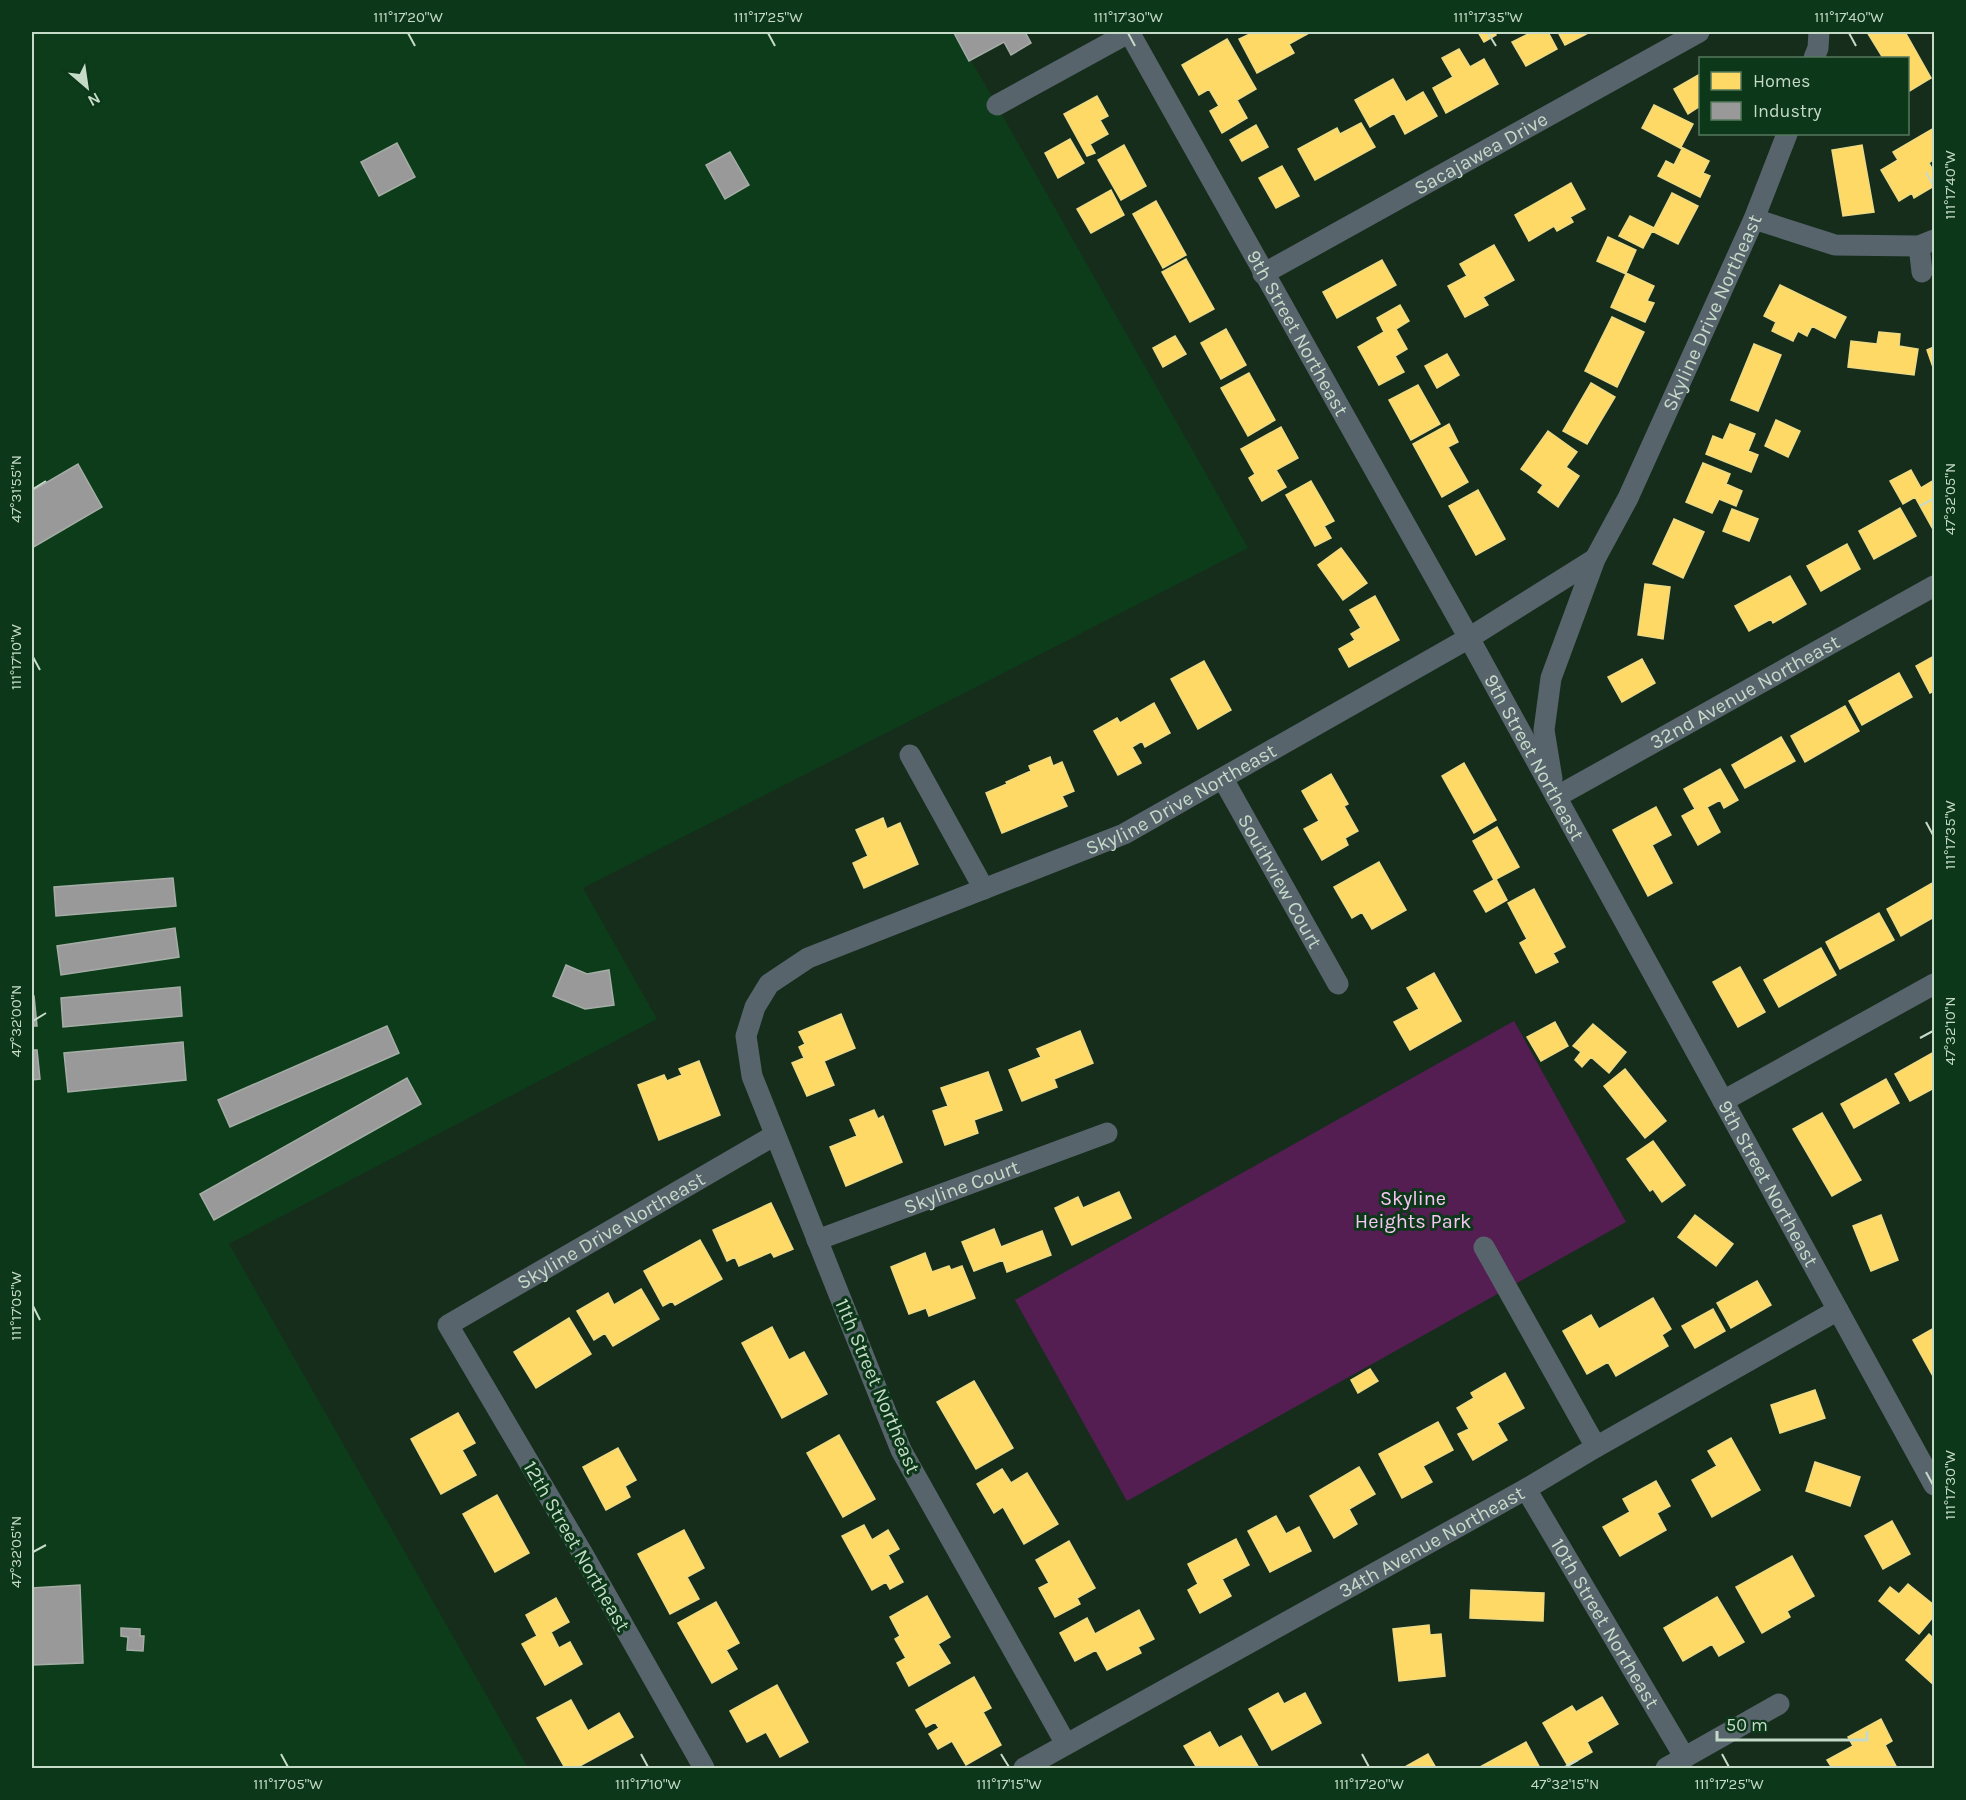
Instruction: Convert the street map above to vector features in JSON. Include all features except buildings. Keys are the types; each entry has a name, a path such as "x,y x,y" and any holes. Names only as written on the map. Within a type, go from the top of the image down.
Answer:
{"street":[{"name":"9th Street Northeast","path":"1130,32 1263,274 1469,638 1838,1310 1928,1456 1935,1485"},
{"path":"997,105 1130,32"},
{"name":"Sacajawea Drive","path":"1263,274 1699,32"},
{"path":"1814,57 1818,48 1819,32"},
{"path":"1754,219 1787,135"},
{"name":"Skyline Drive Northeast","path":"1556,797 1544,730 1551,678 1595,558 1628,498 1754,219 1835,245 1927,243 1922,272"},
{"name":"Skyline Drive Northeast","path":"755,1007 769,984 808,958 1124,834 1469,638 1595,558"},
{"name":"32nd Avenue Northeast","path":"1556,797 1935,586"},
{"path":"910,755 984,889"},
{"name":"Southview Court","path":"1223,779 1338,984"},
{"path":"1723,1101 1935,984"},
{"name":"11th Street Northeast","path":"755,1007 746,1036 752,1076 900,1450 1066,1744"},
{"name":"Skyline Court","path":"817,1240 1107,1133"},
{"name":"Skyline Drive Northeast","path":"448,1325 775,1136"},
{"path":"1484,1247 1596,1447"},
{"name":"34th Avenue Northeast","path":"1024,1768 1526,1489 1838,1310"},
{"name":"12th Street Northeast","path":"448,1325 584,1556 704,1768"},
{"name":"10th Street Northeast","path":"1526,1489 1685,1758"},
{"path":"1666,1768 1779,1704"}],"shaded area":[{"path":"32,32 955,32 1248,548 583,888 657,1019 229,1244 528,1768 32,1768"}],"green space":[{"name":"Skyline Heights Park","path":"1514,1021 1626,1222 1127,1501 1015,1300"}]}
